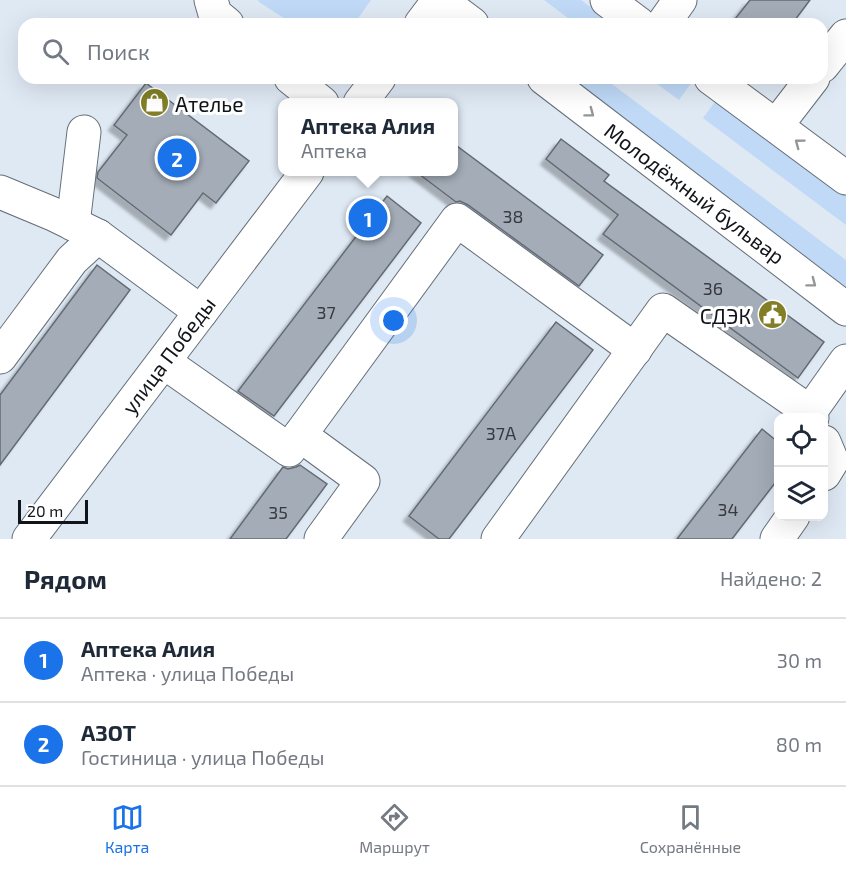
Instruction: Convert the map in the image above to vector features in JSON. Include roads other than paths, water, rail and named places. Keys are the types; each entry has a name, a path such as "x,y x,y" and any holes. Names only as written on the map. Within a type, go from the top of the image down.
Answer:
{"main road":[{"path":"211,0 215,14 220,18"},
{"path":"426,18 440,0 464,18"},
{"path":"607,0 631,18"},
{"path":"667,18 680,0"},
{"path":"828,58 846,36"},
{"path":"299,84 317,98"},
{"path":"363,98 374,84"},
{"name":"Молодёжный бульвар","path":"552,84 846,309"},
{"path":"719,84 846,178"},
{"path":"786,113 808,84"},
{"path":"0,357 72,260 86,230 84,132"},
{"name":"улица Победы","path":"29,539 303,176"},
{"path":"0,192 86,230 201,312"},
{"path":"164,362 289,450 457,220 635,350"},
{"path":"498,539 663,310 808,413"},
{"path":"812,413 846,361"},
{"path":"300,435 363,481 321,539"},
{"path":"777,539 790,521"}],"place":[{"name":"Ателье","path":"154,103"},
{"name":"АЗОТ","path":"177,158"},
{"name":"Аптека Алия","path":"368,218"},
{"name":"СДЭК","path":"772,315"}]}
